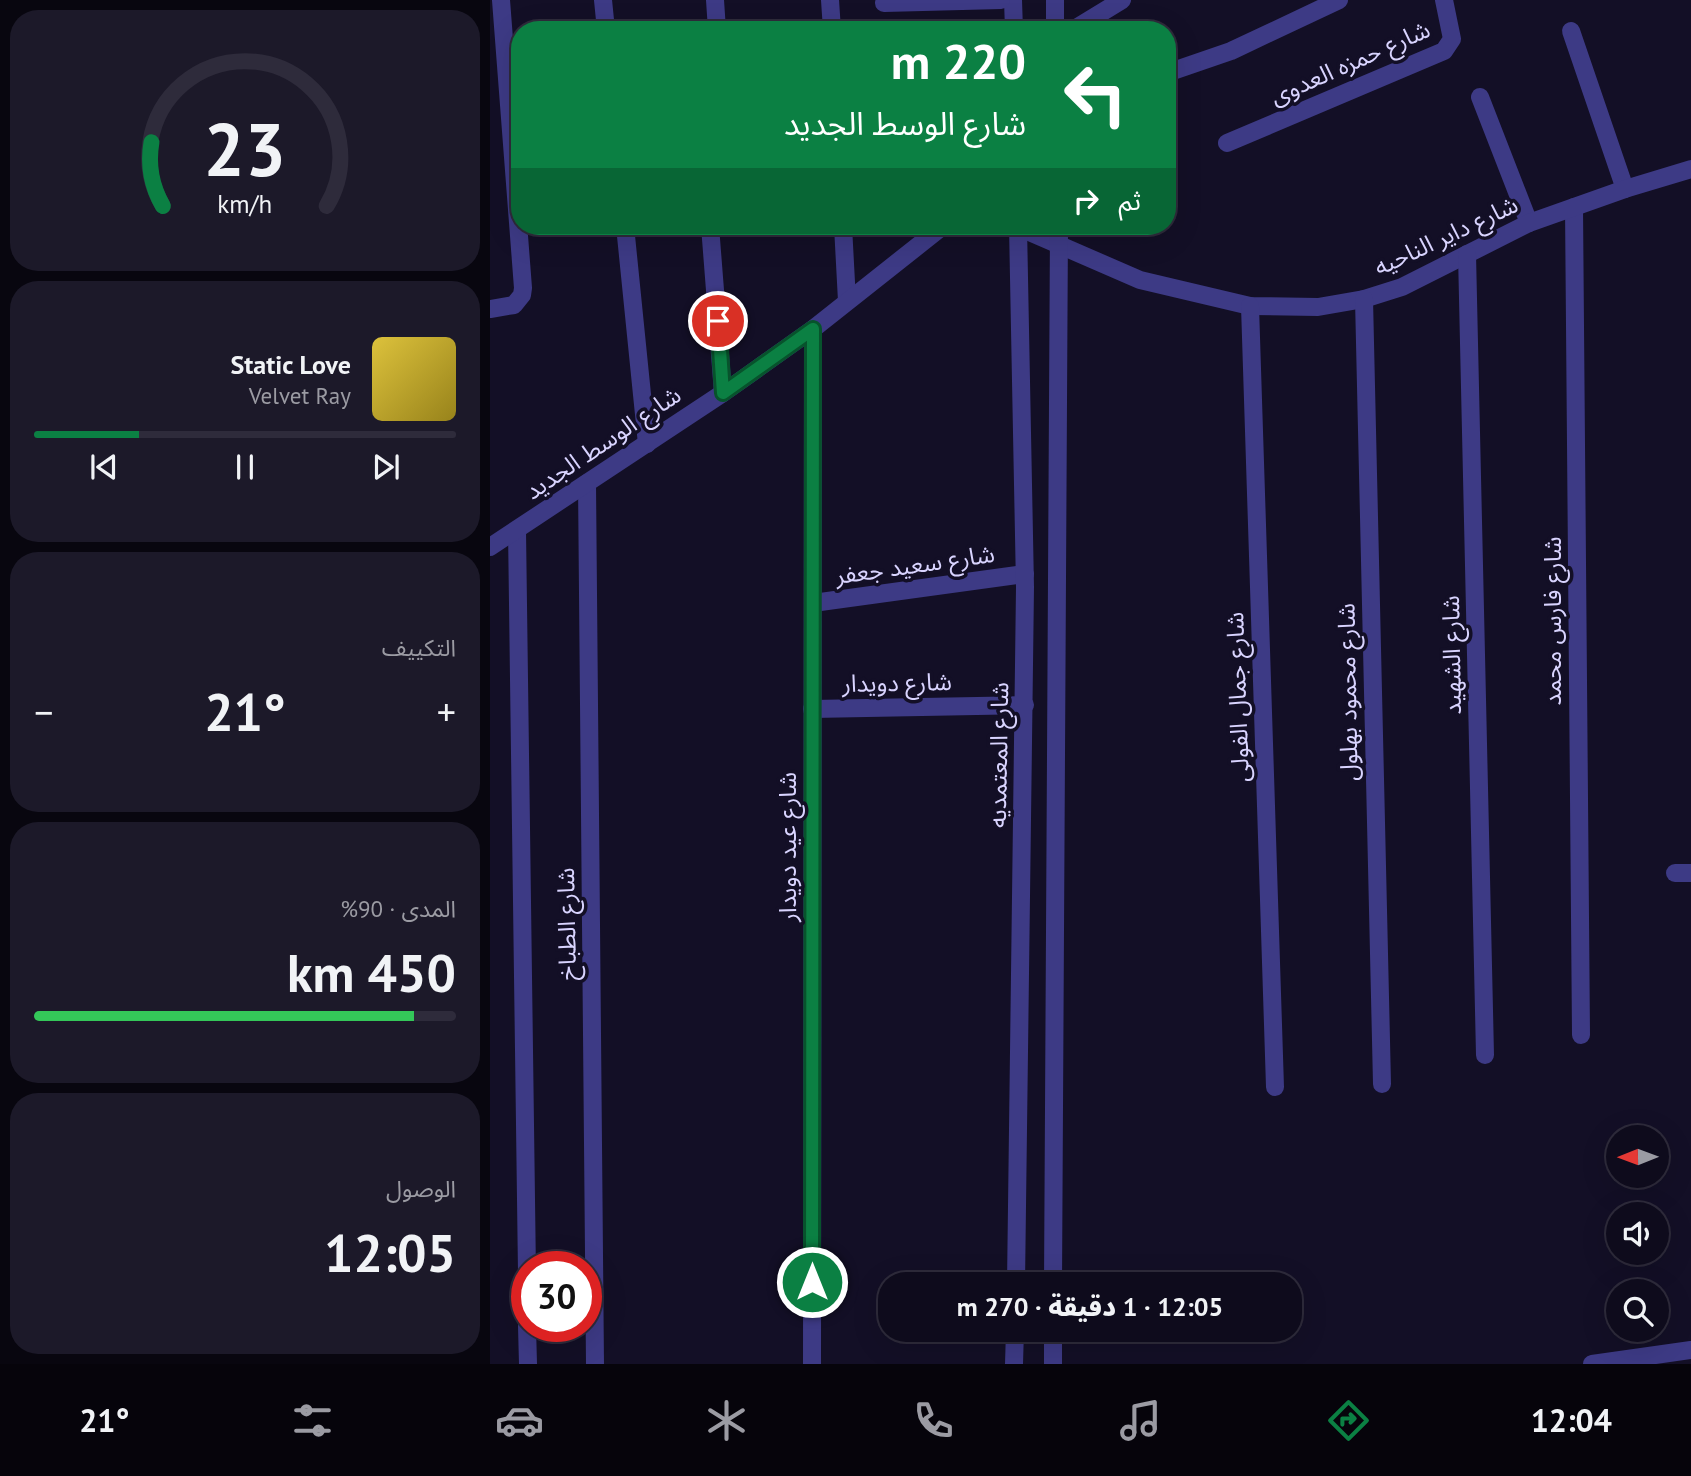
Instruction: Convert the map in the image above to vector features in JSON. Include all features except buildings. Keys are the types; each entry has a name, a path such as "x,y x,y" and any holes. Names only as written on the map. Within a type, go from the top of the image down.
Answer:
{"street":[{"path":"501,0 511,131"},
{"path":"603,0 605,21"},
{"path":"715,0 716,21"},
{"path":"830,0 831,21"},
{"path":"884,3 1001,0"},
{"path":"1013,0 1014,21"},
{"path":"1055,0 1055,21"},
{"path":"1088,21 1122,0"},
{"path":"1176,70 1231,51 1339,0"},
{"name":"شارع حمزه العدوى","path":"1227,143 1444,51 1452,39 1444,0"},
{"path":"1570,30 1625,189"},
{"path":"1480,97 1529,223"},
{"name":"شارع داير الناحيه","path":"1060,235 1140,280 1250,306 1318,307 1364,299 1402,287 1529,223 1691,169"},
{"name":"شارع فارس محمد","path":"1574,207 1581,1035"},
{"path":"490,309 514,305 522,295 519,235"},
{"path":"626,235 647,444"},
{"path":"711,235 723,393"},
{"path":"843,235 847,301"},
{"name":"شارع الوسط الجديد","path":"490,547 723,393 813,329 931,235"},
{"name":"شارع المعتمديه","path":"1016,1272 1025,581 1018,235"},
{"path":"1054,1272 1060,235"},
{"name":"شارع الشهيد","path":"1467,254 1485,1055"},
{"name":"شارع محمود بهلول","path":"1364,299 1382,1084"},
{"name":"شارع جمال الفولى","path":"1250,306 1275,1087"},
{"name":"شارع عيد دويدار","path":"812,1364 813,329"},
{"name":"شارع الطباخ","path":"587,483 595,1364"},
{"path":"517,530 527,1251"},
{"name":"شارع سعيد جعفر","path":"813,603 1025,581 1057,588"},
{"name":"شارع دويدار","path":"812,709 1024,705"},
{"path":"527,1342 528,1364"},
{"path":"1014,1342 1014,1364"},
{"path":"1054,1342 1054,1364"},
{"path":"1591,1364 1691,1350"}],"route":[{"path":"718,321 723,393 813,329 812,1282"}]}
